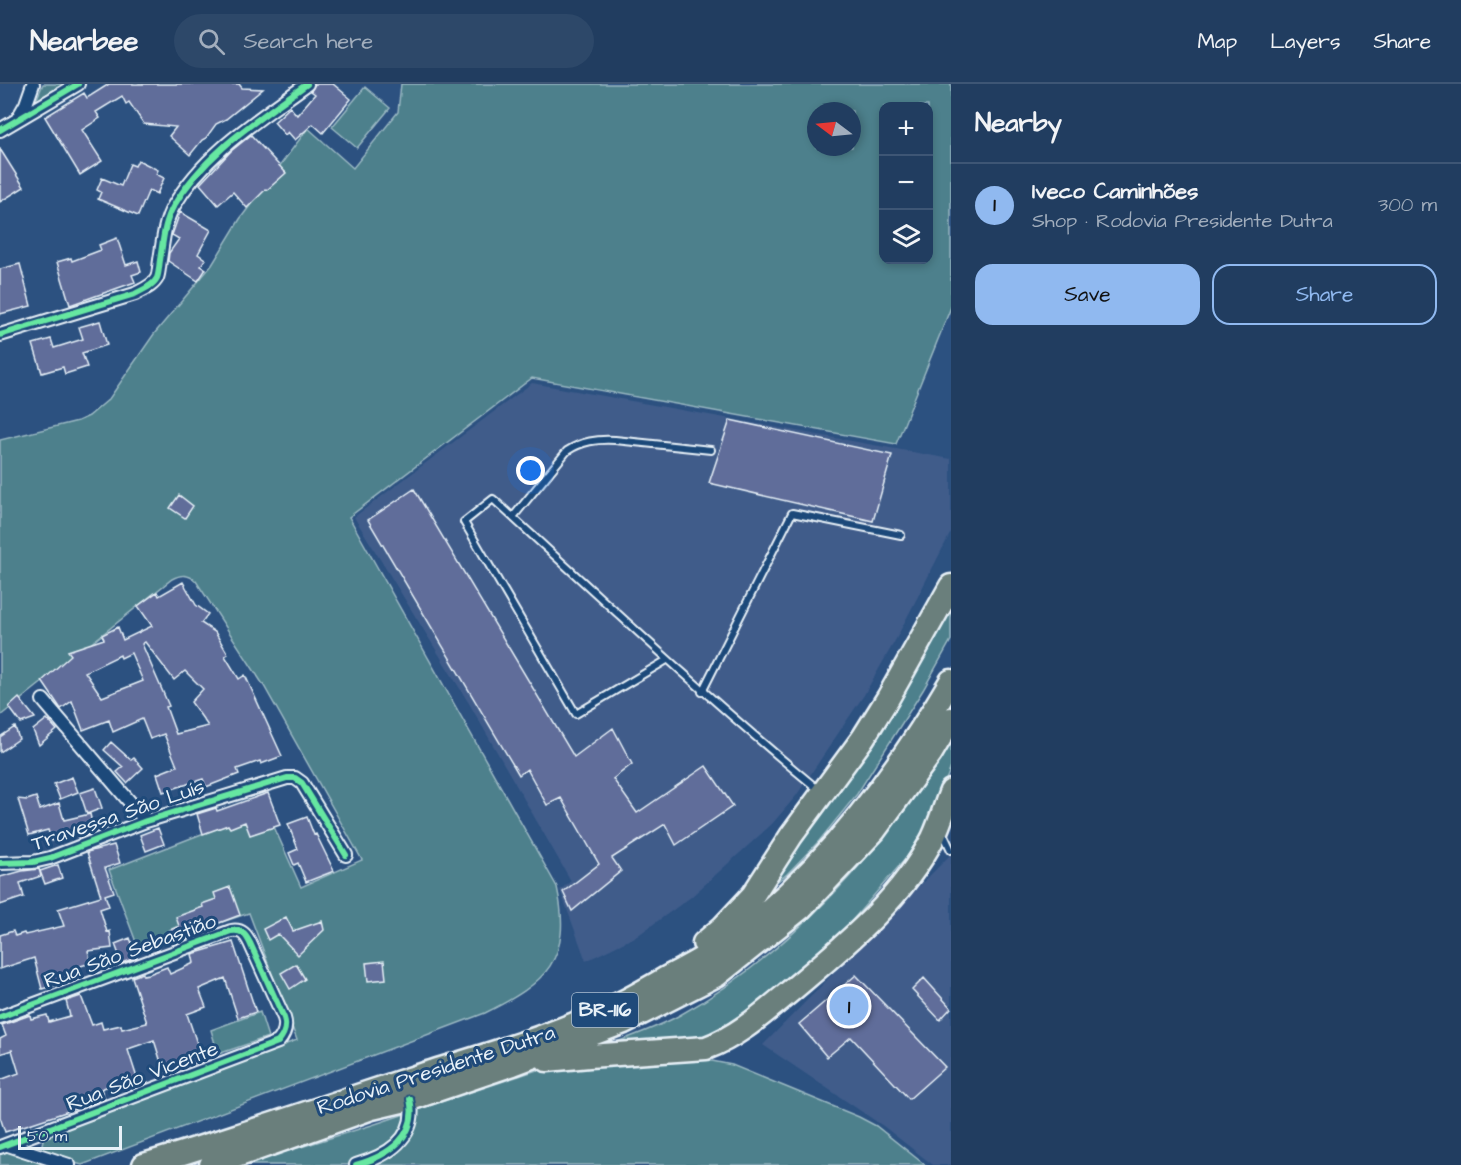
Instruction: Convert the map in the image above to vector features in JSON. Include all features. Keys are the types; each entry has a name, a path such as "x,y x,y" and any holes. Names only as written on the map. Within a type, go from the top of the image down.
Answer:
{"highway":[{"path":"657,984 723,927 753,895 791,836 888,698 951,586"},
{"name":"Rodovia Presidente Dutra","path":"144,1165 506,1048 599,1013 705,957 746,930 820,862 891,774 951,681"},
{"name":"Rodovia Presidente Dutra","path":"212,1165 372,1108 410,1099 513,1064 624,1022 717,975 801,908 874,831 931,753 951,719"},
{"path":"513,1064 589,1056 687,1050 706,1048 721,1043 788,993 874,918 908,877 933,838 951,791"}],"street":[{"path":"16,122 33,84"},
{"path":"0,130 78,84"},
{"path":"0,335 135,294 151,285 158,277 165,230 172,208 198,173 227,143 307,84"},
{"path":"43,700 146,821"},
{"name":"Travessa São Luís","path":"0,863 17,864 50,858 146,821 284,778 292,778 303,784 346,855"},
{"name":"Rua São Sebastião","path":"0,1017 238,930 244,933 250,943 284,1018 285,1025"},
{"name":"Rua São Vicente","path":"2,1146 278,1042 283,1035 285,1025"},
{"path":"356,1165 385,1155 400,1143 410,1121 412,1106 410,1099"},
{"path":"37,1134 33,1147 40,1157"},
{"path":"2,1146 69,1165"}],"lane":[{"path":"513,517 567,451 580,444 599,440 615,440 711,450"},
{"path":"667,660 576,714 464,522 493,499 702,692 823,793"},
{"path":"702,692 792,513 901,535"},
{"path":"938,825 951,850"}],"shaded area":[{"path":"532,383 951,459 951,532 896,639 864,695 796,796 772,824 691,897 637,936 586,961 560,890 571,881 470,705 354,517"},
{"path":"951,854 951,1165 933,1165 883,1126 763,1045"}],"green space":[{"path":"43,84 69,84 35,103"},
{"path":"401,84 951,84 951,307 896,444 532,378 349,517 557,887 561,912 561,933 557,951 550,966 524,991 485,1013 82,1165 46,1155 41,1149 44,1135 297,1040 249,913 139,950 109,870 266,809 301,887 362,860 264,686 196,581 190,577 181,576 172,579 0,716 0,440 78,421 89,416 109,399 154,334 212,265 240,219 308,128 353,168 398,112"},
{"path":"365,87 390,108 357,148 332,127"},
{"path":"951,609 951,640 923,690 857,794 819,841 787,874 759,896"},
{"path":"951,741 951,767 928,824 906,858 843,931 780,988 709,1040 600,1048 651,1029 680,1015 721,990 797,929 866,858 897,820"},
{"path":"260,1012 268,1037 218,1054 211,1030"},
{"path":"702,1059 732,1065 859,1117 876,1126 925,1165 243,1165 543,1068"},
{"path":"8,1148 59,1165 0,1165 0,1151"}],"building":[{"path":"109,84 239,84 242,88 263,89 226,119 216,124 190,155 169,136 176,127 144,124 122,96 96,112 100,118 82,130 102,161 80,175 45,117 84,93 87,98"},
{"path":"315,84 333,84 351,99 323,133 313,124 295,140 288,132 285,135 274,122 290,107 297,115 315,94 311,91"},
{"path":"251,135 286,173 247,208 233,192 218,205 200,184 231,151"},
{"path":"0,149 24,187 0,202"},
{"path":"138,160 158,170 156,174 164,178 157,194 149,190 138,216 98,199 101,192 97,190 102,178 121,186 130,164 135,166"},
{"path":"180,212 211,230 198,254 205,259 201,266 206,269 198,281 168,261 169,253 179,239 172,235"},
{"path":"117,238 126,265 138,261 141,272 132,275 135,282 70,305 57,262 71,258 72,261 101,250 99,245"},
{"path":"20,264 31,306 0,314 0,269"},
{"path":"100,321 107,345 82,353 87,367 65,374 63,367 42,373 33,344 51,339 54,348 83,339 79,327"},
{"path":"730,420 892,455 873,521 709,483"},
{"path":"414,489 574,757 613,728 632,764 613,779 637,813 706,766 733,806 676,845 665,824 612,858 621,871 572,911 563,892 599,864 561,798 547,805 527,769 519,775 368,520"},
{"path":"179,495 193,506 185,518 170,508"},
{"path":"183,582 196,605 208,614 201,623 215,632 228,654 225,656 239,679 245,675 282,756 261,764 260,761 237,769 239,774 206,787 203,779 163,792 157,774 177,766 164,734 150,739 142,719 113,732 109,720 83,730 72,701 61,709 42,681 71,655 68,651 104,639 102,635 118,627 123,640 152,626 138,606 157,592 159,596","holes":["145,642 174,680 185,671 203,689 191,702 208,726 176,734 166,707 169,706 142,644","131,653 143,681 102,697 85,672 120,655 121,658"]},
{"path":"19,698 35,718 21,723 9,707"},
{"path":"47,719 57,730 39,745 33,730"},
{"path":"15,727 19,739 0,752 0,737"},
{"path":"111,742 131,760 134,758 143,768 127,783 117,772 123,767 104,750"},
{"path":"72,777 78,792 60,799 54,784"},
{"path":"95,788 102,808 87,814 80,793"},
{"path":"268,793 280,825 250,835 245,822 203,834 197,814 216,808 217,811"},
{"path":"36,797 40,810 59,803 64,820 90,814 94,832 78,838 76,833 52,841 48,830 29,835 18,799 27,800"},
{"path":"307,817 334,871 306,882 298,863 294,865 289,853 298,849 288,824"},
{"path":"158,828 164,844 146,851 140,835"},
{"path":"114,845 120,863 105,868 114,892 105,895 109,906 100,909 107,932 110,931 112,948 88,951 91,963 77,967 80,978 42,989 34,958 0,969 0,935 13,931 15,936 24,933 25,935 64,926 58,909 101,896 87,852"},
{"path":"58,865 62,878 45,884 40,871"},
{"path":"39,869 41,876 20,883 24,897 0,905 0,877"},
{"path":"230,887 240,915 198,931 199,934 175,943 170,930 179,926 176,917 203,907 202,904 216,899 214,893"},
{"path":"286,917 293,931 322,921 324,930 298,955 278,934 268,940 263,929"},
{"path":"130,938 137,957 122,963 115,944"},
{"path":"233,942 256,1012 238,1018 225,978 199,989 206,1007 187,1014 203,1061 164,1072 154,1040 131,1048 128,1050 138,1081 123,1086 121,1081 101,1089 105,1099 5,1132 0,1117 0,1080 19,1073 12,1050 0,1054 0,1039 6,1036 2,1025 30,1015 31,1019 47,1015 49,1022 70,1016 66,1001 81,996 92,1025 101,1022 103,1029 121,1025 122,1029 147,1023 132,977 167,967 170,974 194,963 192,954"},
{"path":"384,961 386,979 368,981 366,963"},
{"path":"296,964 305,979 290,989 281,973"},
{"path":"856,975 945,1067 909,1099 851,1037 827,1057 799,1024"},
{"path":"924,978 951,1008 940,1020 912,990"}],"cycle path":[{"path":"0,130 78,84"},
{"path":"0,335 135,294 147,288 157,278 163,240 173,207 200,170 251,124 307,84"},
{"path":"0,863 33,862 50,858 146,821 287,778 295,778 302,783 346,855"},
{"path":"0,1017 231,931 238,931 243,933 248,940 284,1018 285,1025 278,1042 0,1147"},
{"path":"356,1165 379,1156 398,1143 410,1124 412,1112 410,1099"}],"place":[{"name":"Iveco Caminhões","path":"849,1006"}]}
